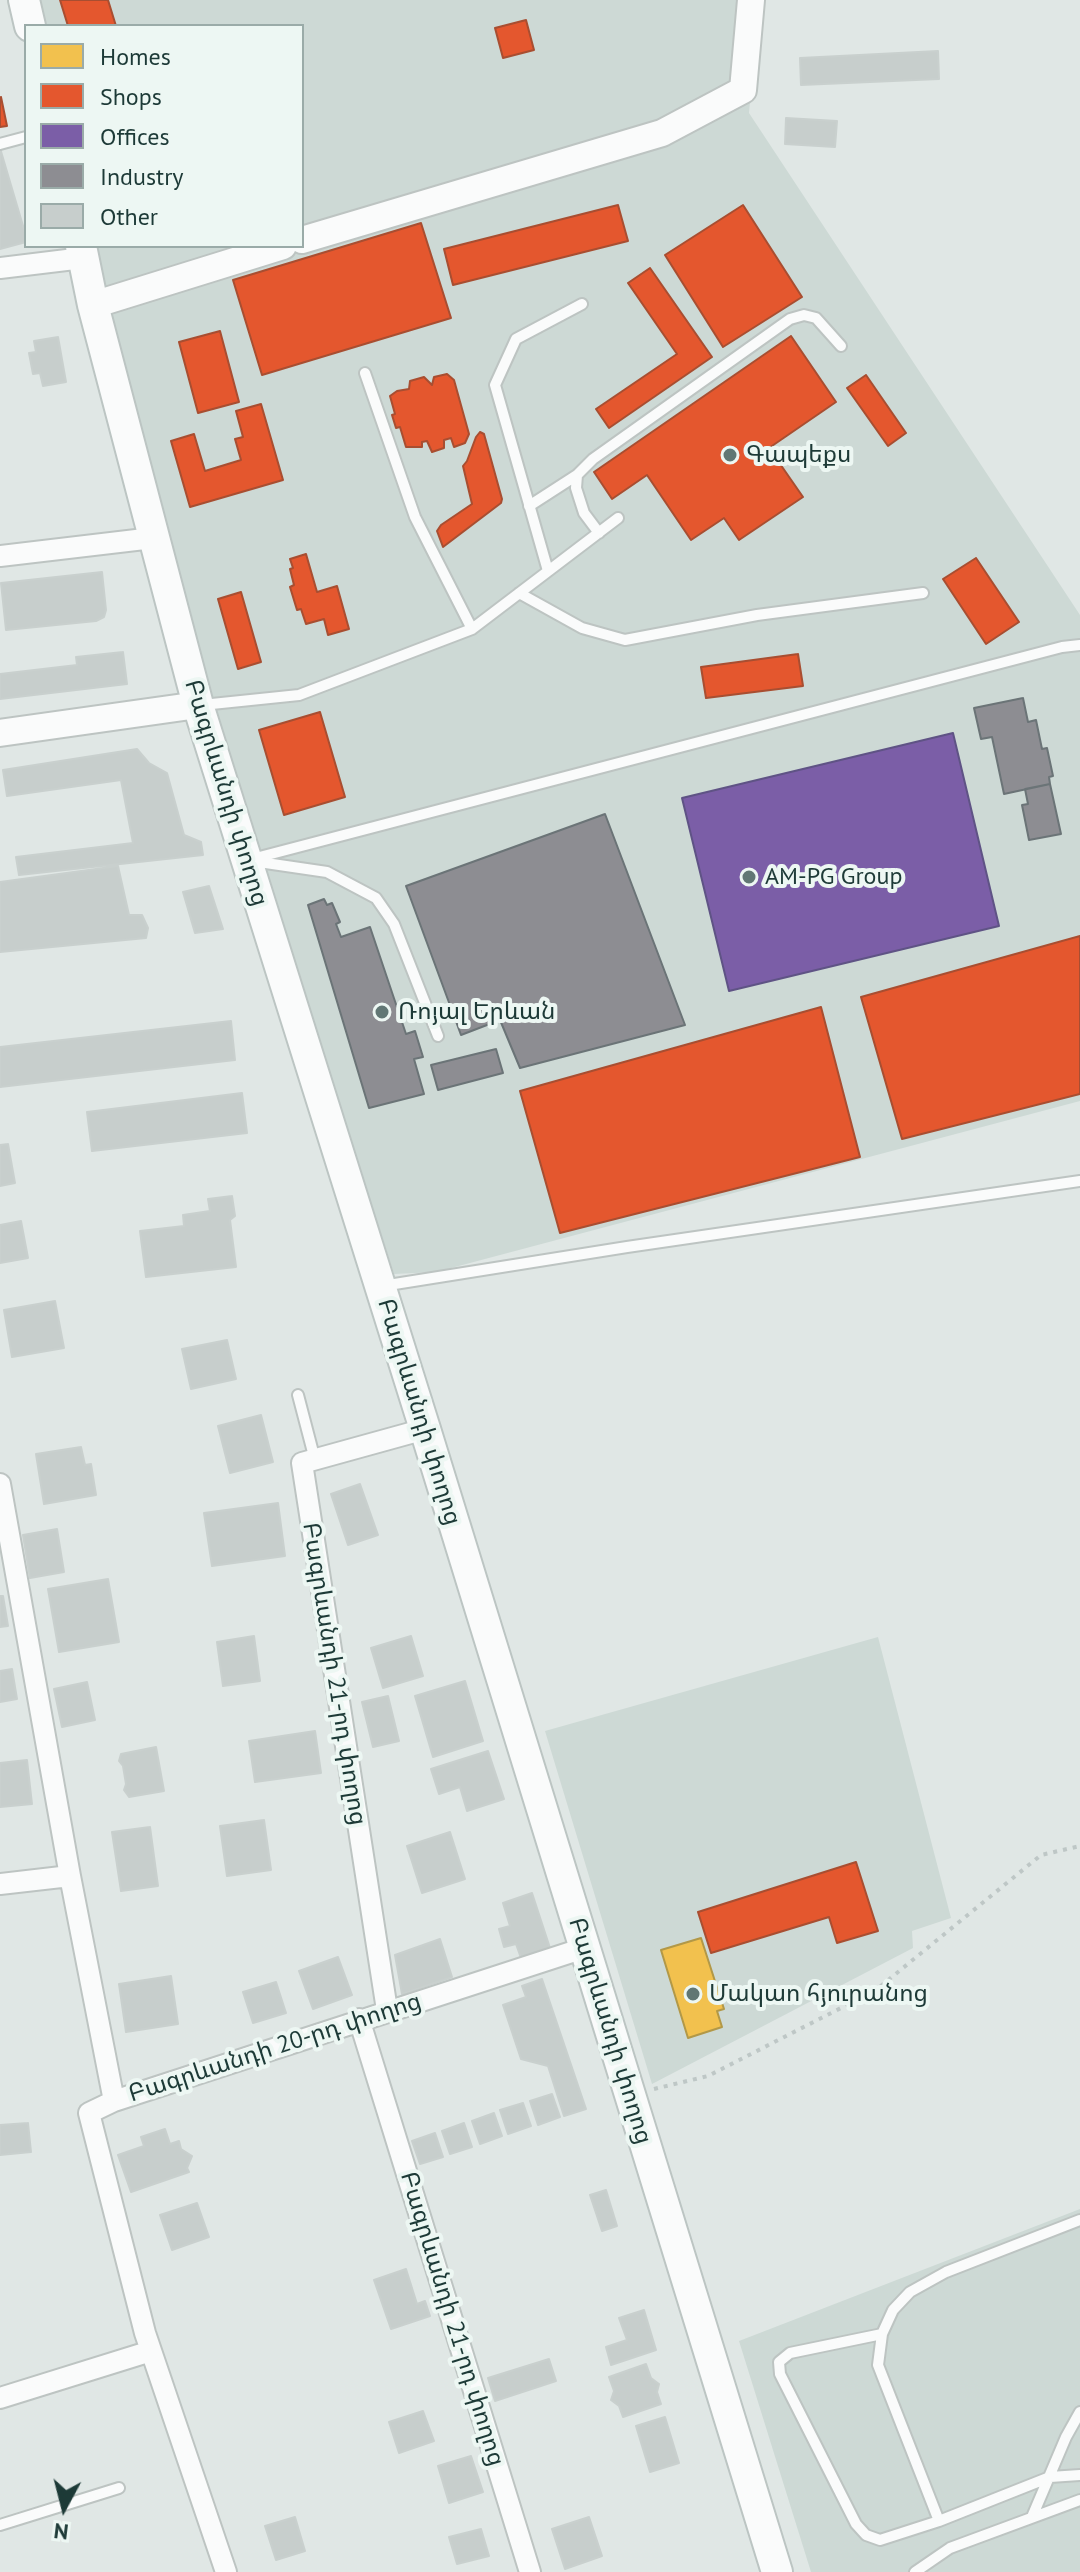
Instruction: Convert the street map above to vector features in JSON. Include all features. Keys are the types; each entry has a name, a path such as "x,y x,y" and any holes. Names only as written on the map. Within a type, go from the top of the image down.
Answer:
{"main road":[{"path":"24,0 30,24"},
{"name":"Բագրևանդի փողոց","path":"82,252 93,305 198,705 777,2572"}],"street":[{"path":"304,239 662,133 716,105 743,90 751,0"},
{"path":"93,305 277,248"},
{"path":"0,268 82,252"},
{"path":"0,556 153,538"},
{"path":"0,733 198,705"},
{"path":"315,1460 425,1429"},
{"name":"Բագրևանդի 21-րդ փողոց","path":"315,1460 302,1463 387,2010"},
{"name":"Բագրևանդի 20-րդ փողոց","path":"0,1484 114,2101 584,1948"},
{"path":"0,1884 70,1876"},
{"name":"Բագրևանդի 21-րդ փողոց","path":"359,2019 530,2572"},
{"path":"114,2101 89,2113 151,2351 226,2572"},
{"path":"0,2398 151,2351"}],"lane":[{"path":"0,144 24,138"},
{"path":"548,571 495,385 516,339 582,304"},
{"path":"529,506 577,475 593,459 790,319 804,315 816,318 841,346"},
{"path":"365,373 415,517 472,629"},
{"path":"577,475 576,488 584,513 599,533"},
{"path":"198,705 299,695 472,629 618,518"},
{"path":"519,593 582,628 625,640 757,615 923,593"},
{"path":"246,860 1062,647 1080,645"},
{"path":"246,860 327,872 376,898 394,924 438,1036"},
{"path":"380,1287 627,1247 1080,1181"},
{"path":"298,1395 315,1460"},
{"path":"939,2521 878,2365 882,2334 893,2310 910,2292 946,2272 1080,2220"},
{"path":"882,2334 790,2353 779,2362 780,2374 856,2524 866,2535 880,2540 939,2521 1050,2477 1080,2475"},
{"path":"1032,2517 1080,2412"},
{"path":"0,2525 119,2488"},
{"path":"915,2572 950,2548 1080,2500"}],"path":[{"path":"630,2096 708,2076 876,1990 1041,1855 1080,1846"}],"shaded area":[{"path":"26,0 759,0 749,113 1080,615 1080,1101 436,1272 394,1274 220,739 92,248 304,248 304,24 32,24"},
{"path":"878,1637 951,1918 912,1931 913,1948 652,2084 545,1731"},
{"path":"1080,2209 1080,2572 811,2572 739,2341"}],"building: Homes":[{"path":"701,1938 724,2009 717,2011 722,2027 688,2038 661,1950"}],"building: Shops":[{"path":"60,0 108,0 115,24 67,24"},
{"path":"526,20 534,50 503,58 495,28"},
{"path":"0,98 7,126 0,127"},
{"path":"618,205 628,241 453,285 444,249"},
{"path":"743,205 802,297 723,347 665,255"},
{"path":"421,223 451,318 262,375 233,280"},
{"path":"650,268 712,357 609,428 596,409 677,354 628,283"},
{"path":"220,331 239,402 198,413 179,342"},
{"path":"791,336 836,402 769,448 803,497 739,540 724,518 691,540 647,475 612,499 594,472"},
{"path":"447,374 454,380 469,434 465,443 454,447 451,438 444,440 444,448 432,452 427,441 422,442 422,447 406,447 400,427 396,428 390,396 409,389 410,381 424,377 432,385 434,377"},
{"path":"866,375 906,433 888,446 847,388"},
{"path":"261,404 283,480 190,507 171,441 194,434 205,471 241,460 235,439 243,437 236,411"},
{"path":"480,432 484,434 501,503 443,547 437,531 441,525 472,504 463,466"},
{"path":"306,554 317,592 337,586 349,629 328,635 324,619 306,624 301,609 297,610 290,587 294,585 290,559"},
{"path":"976,558 1019,622 986,644 943,579"},
{"path":"241,592 261,662 238,669 218,599"},
{"path":"798,654 803,686 706,698 701,667"},
{"path":"320,712 345,797 284,815 259,730"},
{"path":"1080,936 1080,1094 902,1139 861,997"},
{"path":"821,1007 860,1157 560,1233 520,1091"},
{"path":"856,1862 878,1931 837,1943 829,1917 711,1953 698,1912"}],"building: Offices":[{"path":"953,733 999,926 729,991 682,798"}],"building: Industry":[{"path":"1023,698 1028,722 1036,720 1042,749 1047,748 1053,776 1049,777 1050,784 1004,794 992,737 981,739 974,708"},
{"path":"1050,784 1061,834 1029,840 1022,805 1028,804 1025,789"},
{"path":"605,814 685,1025 520,1068 500,1020 461,1035 406,886"},
{"path":"324,899 327,905 332,903 340,922 336,924 341,937 370,927 406,1034 415,1031 423,1057 414,1059 424,1094 369,1108 308,905"},
{"path":"496,1049 503,1073 438,1090 431,1065"}],"building: Other":[{"path":"938,51 939,79 801,85 800,58"},
{"path":"786,118 837,121 835,147 785,144"},
{"path":"0,148 24,229 24,243 0,249"},
{"path":"58,337 66,382 43,386 40,373 33,374 29,353 36,352 34,341"},
{"path":"102,572 104,617 96,621 6,630 1,583"},
{"path":"123,652 127,684 0,699 0,674 77,665 76,657"},
{"path":"137,749 149,763 167,773 184,835 201,842 203,855 19,875 16,857 133,843 121,780 7,796 3,770"},
{"path":"118,866 129,915 142,915 148,928 146,938 0,952 0,882"},
{"path":"209,886 223,929 195,933 183,892"},
{"path":"231,1021 235,1060 0,1087 0,1047"},
{"path":"242,1093 247,1133 92,1151 87,1112"},
{"path":"8,1144 15,1183 0,1186 0,1145"},
{"path":"232,1196 235,1216 230,1220 236,1267 146,1277 140,1231 184,1226 183,1215 210,1211 208,1199"},
{"path":"21,1221 28,1258 0,1263 0,1225"},
{"path":"55,1301 64,1348 12,1357 4,1310"},
{"path":"227,1340 236,1379 191,1389 182,1349"},
{"path":"261,1415 273,1462 230,1473 218,1426"},
{"path":"81,1447 85,1465 91,1464 96,1495 44,1504 36,1454"},
{"path":"360,1484 378,1535 348,1545 331,1494"},
{"path":"278,1503 285,1556 212,1566 204,1513"},
{"path":"57,1529 64,1572 30,1578 23,1535"},
{"path":"108,1579 119,1642 59,1652 48,1589"},
{"path":"0,1596 3,1596 8,1626 0,1627"},
{"path":"254,1636 260,1681 223,1686 217,1642"},
{"path":"411,1636 423,1676 383,1688 371,1648"},
{"path":"12,1669 17,1699 0,1702 0,1671"},
{"path":"465,1681 483,1741 433,1757 415,1696"},
{"path":"87,1682 95,1720 62,1727 54,1689"},
{"path":"388,1696 399,1741 373,1747 362,1702"},
{"path":"315,1731 321,1773 255,1782 249,1741"},
{"path":"156,1747 164,1791 129,1797 124,1790 123,1766 119,1761 121,1754"},
{"path":"488,1751 504,1799 467,1811 460,1787 439,1794 431,1769"},
{"path":"27,1760 32,1804 0,1807 0,1763"},
{"path":"264,1820 271,1870 227,1876 220,1826"},
{"path":"150,1827 158,1886 121,1891 112,1832"},
{"path":"450,1832 465,1879 422,1893 407,1846"},
{"path":"532,1893 550,1948 521,1958 516,1944 504,1947 499,1929 510,1926 503,1903"},
{"path":"440,1939 452,1977 402,1994 395,1955"},
{"path":"338,1957 352,1995 313,2009 299,1971"},
{"path":"171,1976 178,2024 126,2032 119,1984"},
{"path":"542,1979 586,2109 564,2116 548,2066 521,2059 503,2005 526,1997 522,1986"},
{"path":"276,1982 286,2013 253,2023 243,1992"},
{"path":"552,2094 560,2117 538,2125 530,2101"},
{"path":"523,2103 531,2126 508,2134 500,2110"},
{"path":"494,2113 502,2136 480,2144 472,2121"},
{"path":"28,2123 31,2152 0,2155 0,2125"},
{"path":"464,2123 472,2147 450,2154 442,2131"},
{"path":"165,2129 170,2144 179,2141 181,2149 192,2156 187,2168 189,2172 131,2192 118,2155 144,2146 141,2137"},
{"path":"435,2133 443,2157 420,2164 412,2141"},
{"path":"606,2190 617,2226 602,2231 590,2195"},
{"path":"197,2203 209,2237 172,2250 160,2215"},
{"path":"406,2269 417,2304 425,2301 430,2316 391,2329 374,2280"},
{"path":"644,2310 656,2350 611,2365 606,2347 627,2340 619,2318"},
{"path":"549,2359 556,2381 495,2401 488,2378"},
{"path":"646,2364 651,2378 659,2384 657,2392 661,2404 623,2417 619,2406 611,2400 614,2391 609,2377"},
{"path":"423,2411 434,2441 399,2453 389,2422"},
{"path":"665,2417 679,2463 650,2472 636,2426"},
{"path":"471,2456 483,2492 449,2503 438,2466"},
{"path":"295,2517 305,2551 276,2560 265,2526"},
{"path":"589,2517 602,2556 565,2569 552,2529"},
{"path":"481,2529 489,2556 457,2564 449,2537"}],"place":[{"name":"Գապեքս","path":"730,455"},
{"name":"AM-PG Group","path":"749,877"},
{"name":"Ռոյալ Երևան","path":"382,1012"},
{"name":"Մակաո հյուրանոց","path":"693,1994"}]}
